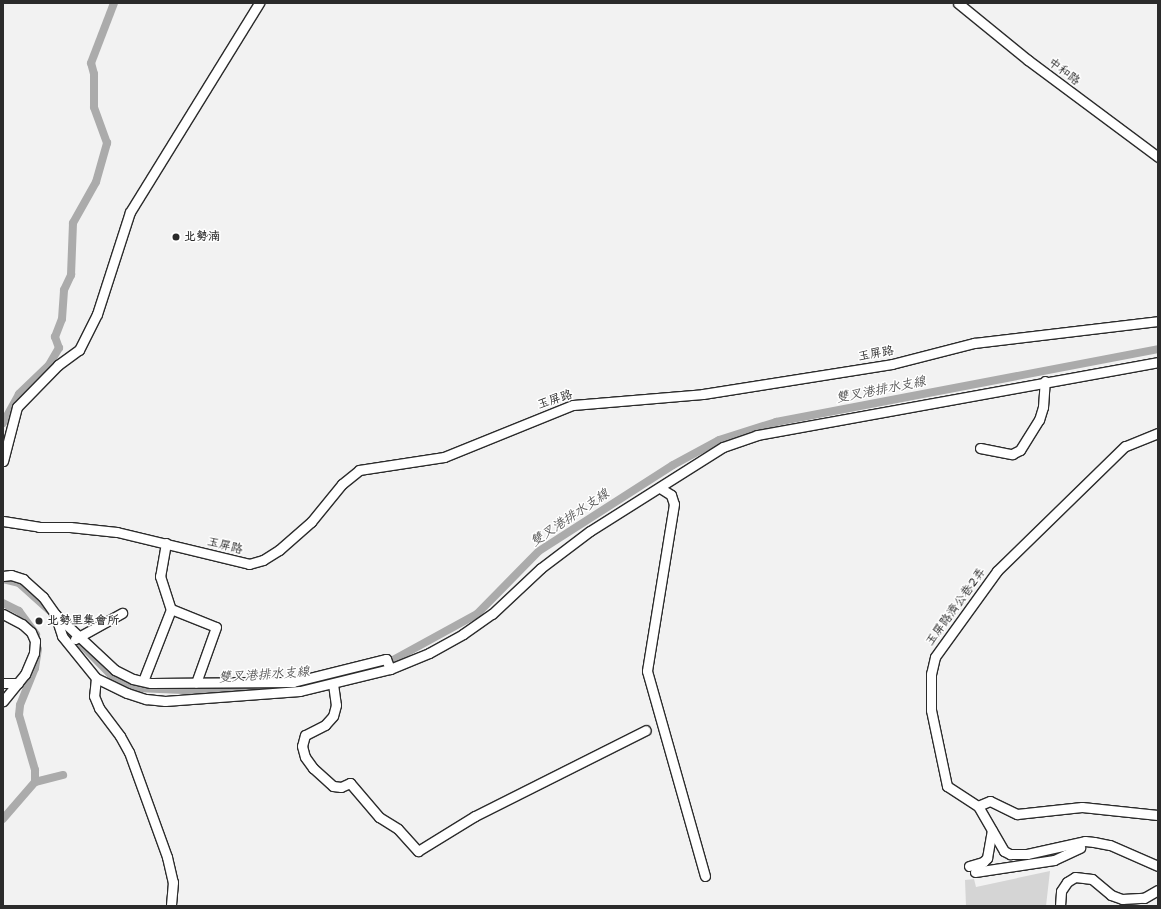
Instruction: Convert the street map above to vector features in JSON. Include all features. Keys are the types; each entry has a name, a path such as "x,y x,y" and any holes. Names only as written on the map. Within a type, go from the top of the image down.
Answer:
{"street":[{"path":"3,461 17,407 58,365 79,350 97,314 130,212 259,3"},
{"name":"中和路","path":"958,3 988,29 1158,157"},
{"name":"玉屏路","path":"3,521 39,527 70,527 117,532 249,564 263,560 279,550 311,522 342,484 359,470 444,458 573,405 703,394 892,364 974,344 1158,321"},
{"path":"55,614 62,636 96,678 146,699 165,700 300,691 333,684 390,669 429,653 463,634 492,614 547,563 590,531 723,447 757,435 1045,381 1158,362"},
{"path":"980,448 1012,454 1020,450 1039,420 1043,407 1045,381"},
{"name":"玉屏路濟公巷2弄","path":"978,806 952,792 944,779 931,710 931,674 935,656 1004,563 1125,446 1158,433"},
{"path":"660,488 671,495 674,504 647,670 705,876"},
{"path":"143,681 171,609 160,576 166,543"},
{"path":"3,576 11,575 23,579 43,597 55,614 79,636 98,657 115,670 143,681 196,683 293,682 386,659 390,669"},
{"path":"171,609 216,627 196,683"},
{"path":"68,644 79,636 122,613"},
{"path":"3,614 18,622 31,632 35,641 34,653 18,683 3,701"},
{"path":"96,678 94,696 99,708 129,752 167,858 172,882 171,906"},
{"path":"3,683 18,683"},
{"path":"333,684 336,705 333,716 325,725 305,735 302,746 305,757 313,768 333,786 341,787 350,783 379,817 398,830 418,851 475,816 646,730"},
{"path":"1158,815 1082,807 1017,814 990,802 978,806 1000,847 1010,854 1016,855 1038,853 1085,841 1110,845 1158,866"},
{"path":"992,830 987,858 972,869 1054,860 1073,850 1089,845 1110,845"},
{"path":"1060,906 1061,891 1067,882 1075,877 1092,878 1111,895 1122,899 1144,898 1158,890"}],"shaded area":[{"path":"1050,871 1046,906 966,906 965,880 974,879 976,887"}],"waterway":[{"path":"3,423 19,394 49,365 59,348 55,337 62,319 64,290 71,275 73,223 96,182 107,143 94,107 94,74 91,63 114,3"},
{"name":"雙叉港排水支線","path":"350,674 384,665 477,614 539,551 673,465 719,440 776,422 1158,349"},
{"name":"雙叉港排水支線","path":"3,579 19,583 49,610"},
{"path":"3,603 19,611 36,634"},
{"name":"雙叉港排水支線","path":"72,635 113,677 137,688 206,691 314,684"},
{"path":"35,782 35,770 19,715 20,705 35,668 38,649"},
{"path":"3,819 35,782 63,775"}],"place":[{"name":"北勢湳","path":"176,237"},
{"name":"北勢里集會所","path":"39,621"}]}
